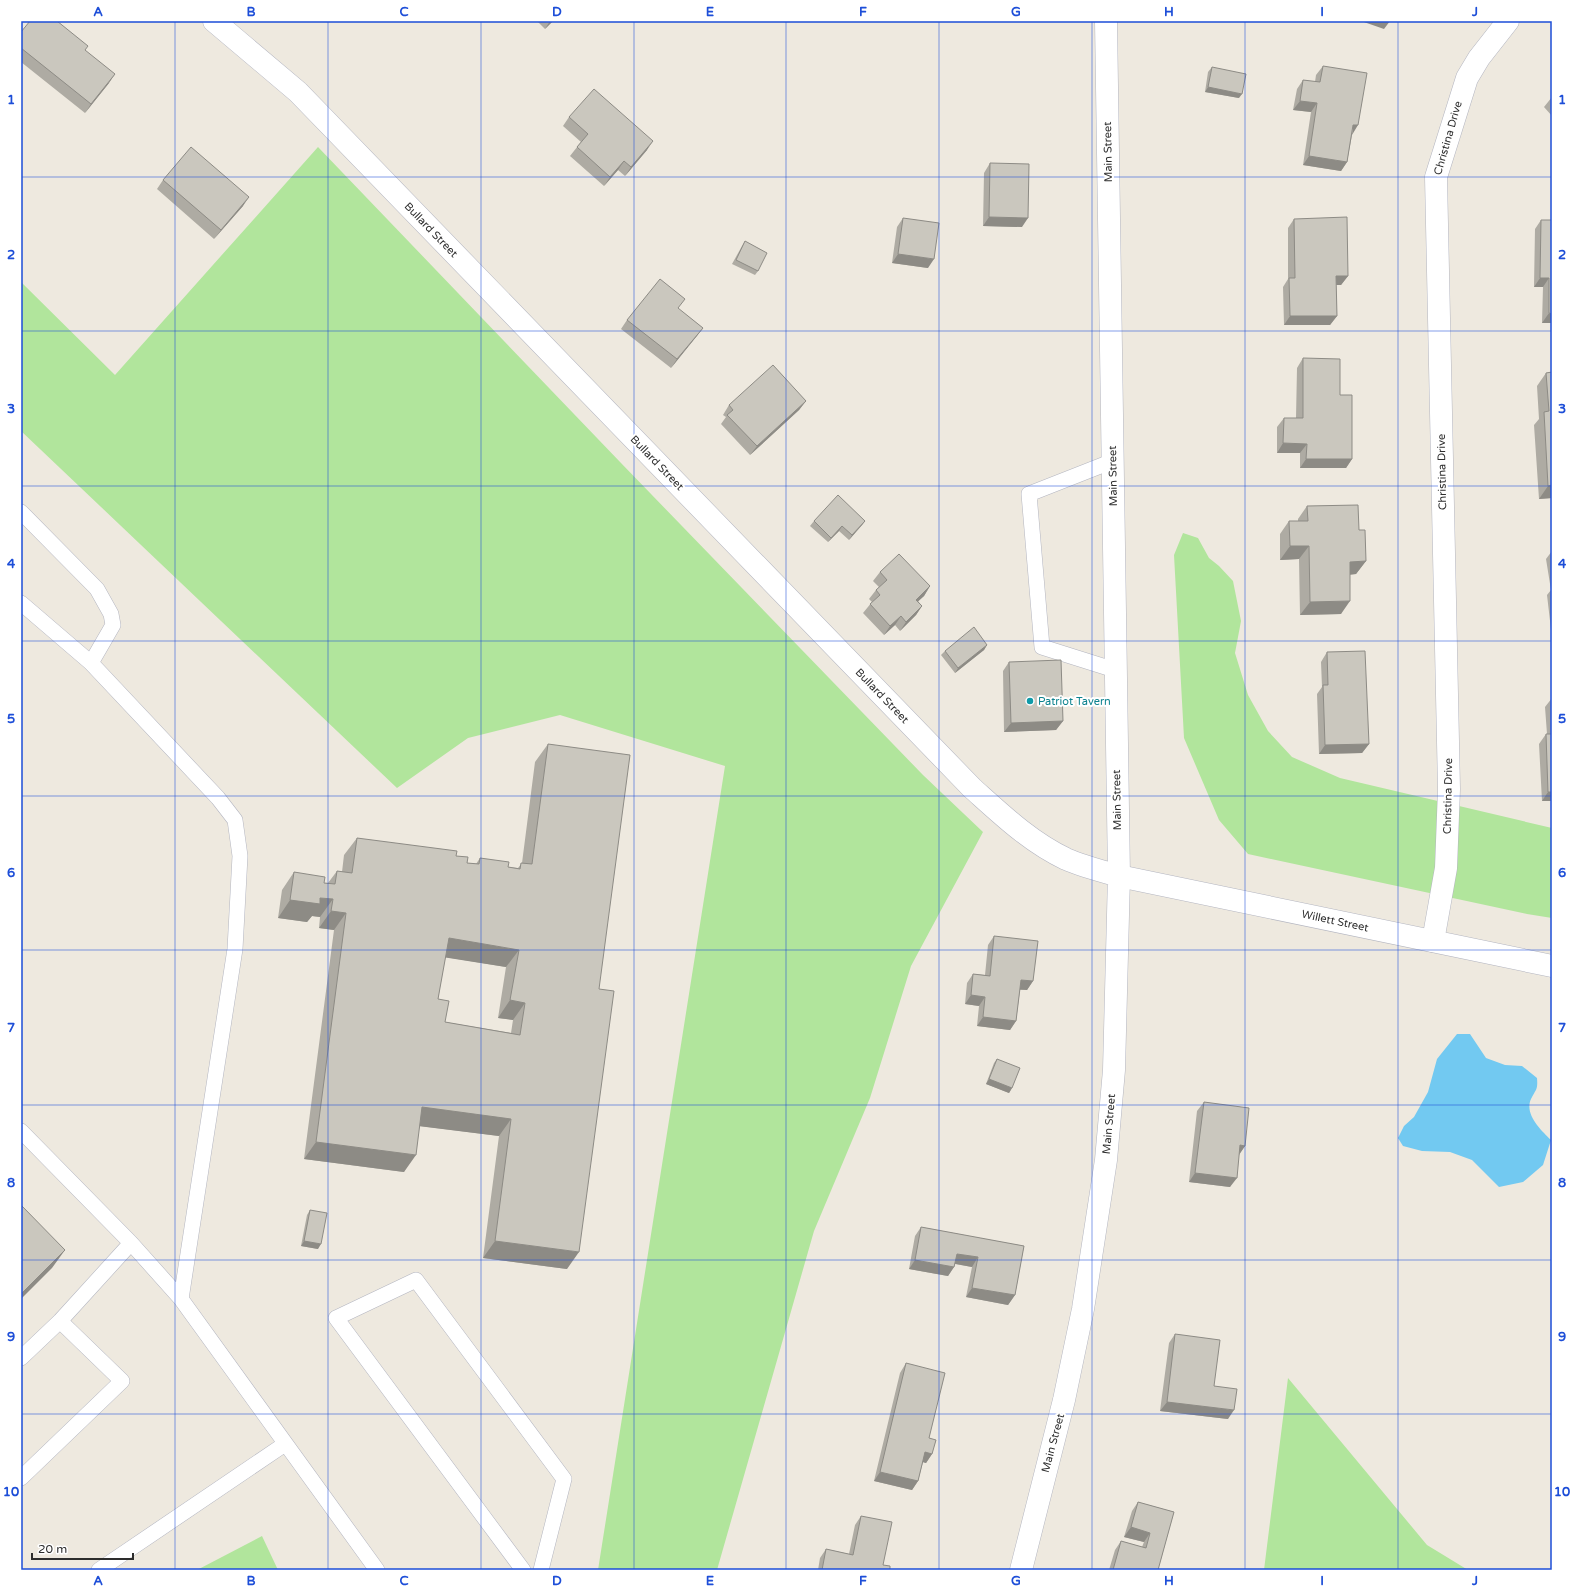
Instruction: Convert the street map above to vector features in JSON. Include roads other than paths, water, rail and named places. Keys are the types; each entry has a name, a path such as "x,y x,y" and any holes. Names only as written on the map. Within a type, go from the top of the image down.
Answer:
{"main road":[{"name":"Bullard Street","path":"214,21 298,92 972,788 1011,823 1047,848 1067,859 1119,876"},
{"name":"Main Street","path":"1021,1570 1064,1400 1083,1309 1104,1175 1114,1070 1119,876 1106,21"},
{"name":"Christina Drive","path":"1434,941 1446,868 1449,789 1436,177 1466,78 1479,58 1508,21"},
{"name":"Willett Street","path":"1119,876 1552,966"}],"lane":[{"path":"1113,461 1029,494 1042,646 1115,670"},
{"path":"21,512 97,589 111,614 113,625 91,663"},
{"path":"21,604 91,663 218,798 235,820 240,856 235,949 181,1299"},
{"path":"21,1131 131,1244 181,1299 377,1570"},
{"path":"21,1358 60,1321 131,1244"},
{"path":"523,1570 336,1318 416,1280 564,1479 541,1570"},
{"path":"21,1478 122,1381 60,1321"},
{"path":"99,1570 285,1444"}],"water":[{"path":"1457,1034 1470,1034 1486,1058 1505,1065 1522,1066 1537,1078 1537,1087 1529,1105 1530,1110 1535,1121 1551,1140 1543,1165 1523,1182 1499,1187 1472,1160 1450,1152 1422,1151 1403,1146 1398,1138 1404,1126 1414,1117 1428,1092 1437,1059"}],"place":[{"name":"Patriot Tavern","path":"1030,701"}]}
